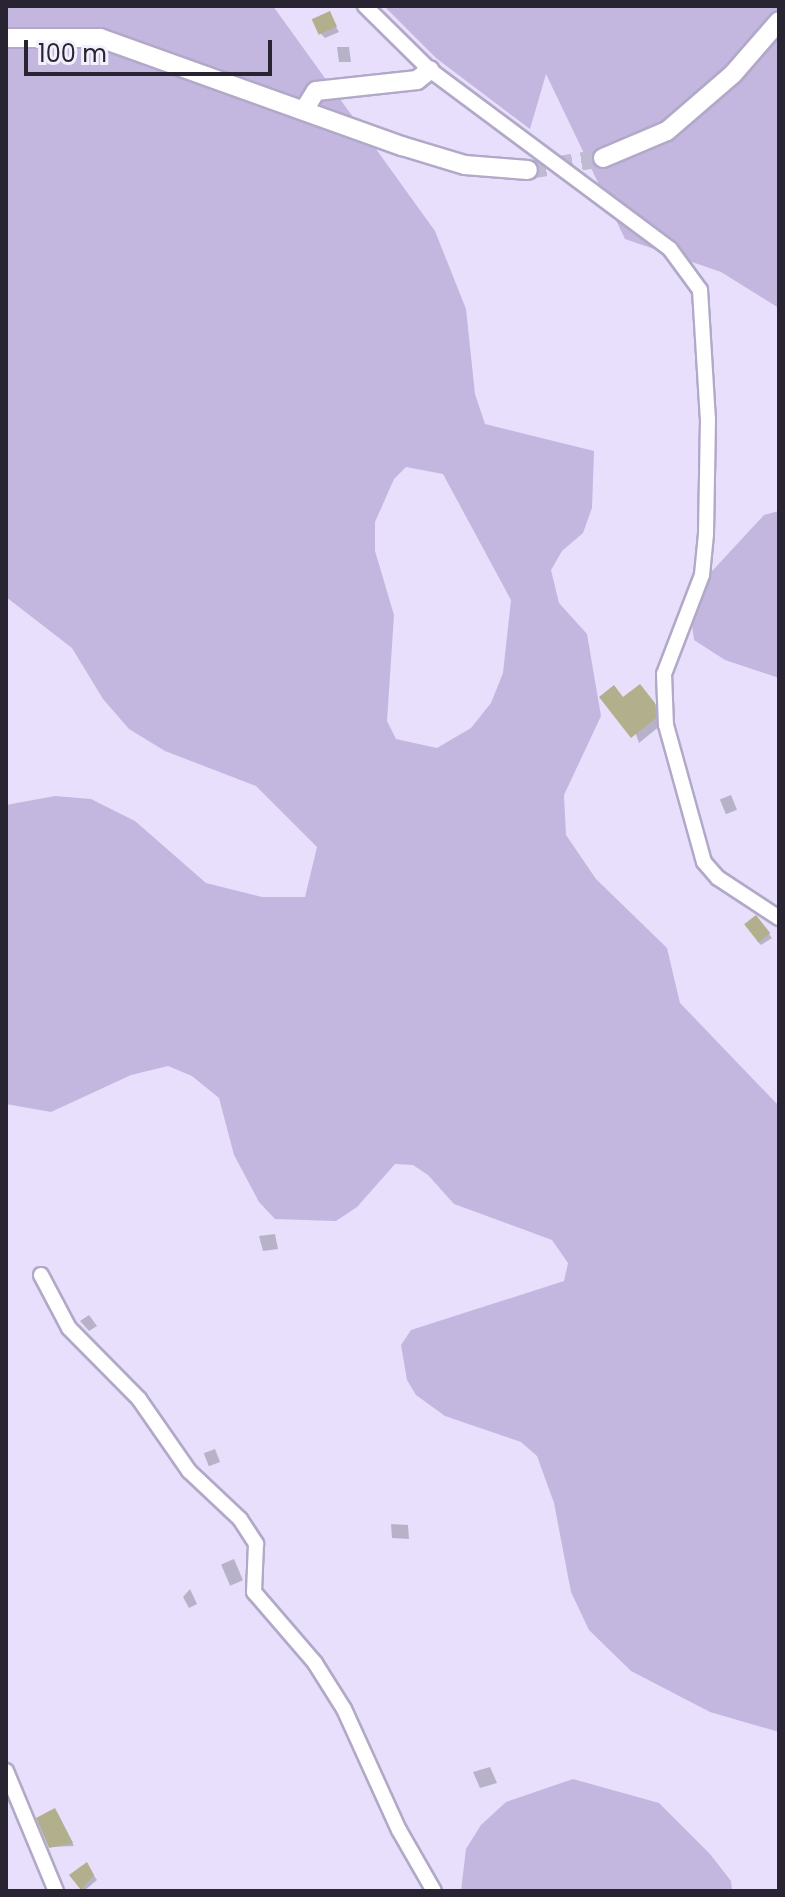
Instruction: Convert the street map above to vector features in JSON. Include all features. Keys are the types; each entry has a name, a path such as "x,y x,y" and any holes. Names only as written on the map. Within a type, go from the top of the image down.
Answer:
{"street":[{"path":"365,6 430,70 670,249 700,290 708,419 706,534 702,575 664,674 666,725 704,862 718,878 779,918"},
{"path":"603,158 667,131 733,74 779,21"},
{"path":"6,38 100,38 465,165 528,170"},
{"path":"304,110 316,91 417,80 430,70"},
{"path":"41,1275 69,1328 139,1399 189,1471 240,1519 256,1544 254,1592 315,1663 344,1709 399,1830 434,1891"},
{"path":"6,1771 56,1891"}],"shaded area":[{"path":"6,6 273,6 435,231 466,309 475,394 485,424 594,451 592,508 583,533 562,551 551,570 559,603 587,634 601,716 564,795 566,835 596,879 667,948 680,1003 779,1106 779,1732 710,1712 631,1671 589,1630 571,1592 554,1503 537,1456 521,1442 445,1416 416,1395 407,1380 401,1345 411,1330 564,1281 568,1263 552,1240 454,1204 428,1175 413,1165 395,1164 357,1207 336,1221 275,1219 259,1202 234,1155 219,1098 192,1076 168,1066 131,1075 51,1112 6,1104 6,805 55,796 91,799 135,821 206,883 262,897 305,897 317,847 256,786 165,751 129,729 103,699 72,648 6,597","holes":["406,467 443,474 511,600 503,673 491,703 471,728 437,748 396,739 387,721 394,615 375,551 375,522 394,479"]},
{"path":"384,6 779,6 779,308 721,272 625,239 546,74 530,129 436,58"},
{"path":"779,511 779,678 725,660 694,640 690,609 701,583 764,515"},
{"path":"573,1779 659,1803 710,1854 731,1881 732,1891 461,1891 466,1849 481,1825 506,1802"}],"building":[{"path":"330,11 337,27 319,35 312,19"},
{"path":"640,684 655,703 656,718 631,738 599,697 614,685 623,697"},
{"path":"756,915 770,933 758,942 744,924"},
{"path":"55,1808 73,1843 49,1848 36,1818"},
{"path":"87,1862 94,1875 81,1890 69,1875"}],"tunnel":[{"path":"528,170 603,158"}]}
